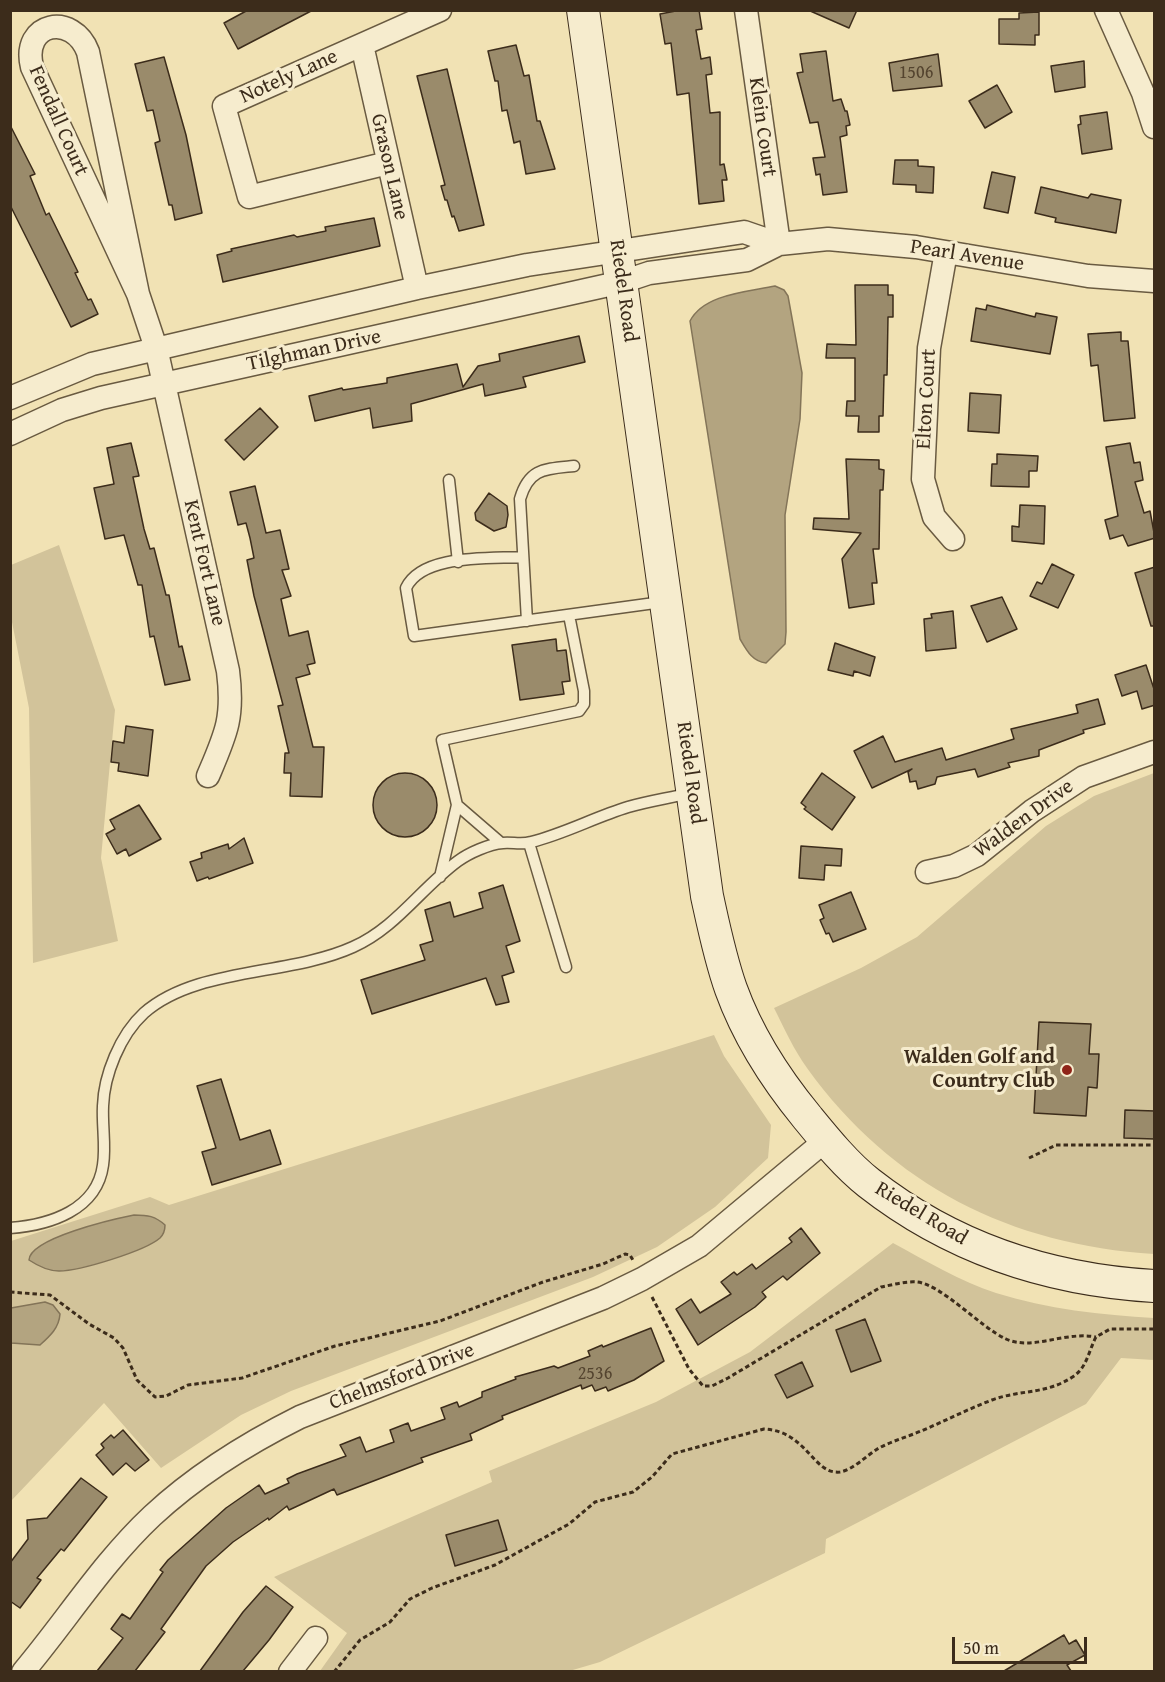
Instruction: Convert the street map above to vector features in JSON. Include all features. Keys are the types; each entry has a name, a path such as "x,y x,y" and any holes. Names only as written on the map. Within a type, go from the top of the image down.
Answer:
{"street":[{"name":"Notely Lane","path":"388,163 249,197 224,106 440,10"},
{"name":"Riedel Road","path":"584,10 707,896 718,947 731,990 750,1033 777,1080 826,1140 867,1182 919,1218 965,1243 1008,1260 1063,1275 1155,1286"},
{"name":"Klein Court","path":"746,10 779,244"},
{"path":"1106,10 1143,93 1155,127"},
{"name":"Fendall Court","path":"138,294 88,52 84,40 78,34 60,27 51,27 41,31 33,40 30,57 32,67 138,294 156,348"},
{"name":"Grason Lane","path":"362,45 417,288"},
{"name":"Pearl Avenue","path":"620,267 649,273 747,261 779,244 828,239 946,252 1088,276 1155,281"},
{"name":"Elton Court","path":"946,252 929,348 923,479 934,517 953,539"},
{"name":"Tilghman Drive","path":"10,398 92,364 417,288 527,265 620,267"},
{"name":"Tilghman Drive","path":"10,434 72,407 620,267"},
{"name":"Kent Fort Lane","path":"156,348 230,689 230,717 225,736 208,776"},
{"name":"Walden Drive","path":"927,872 954,866 977,855 1032,810 1084,777 1155,752"},
{"name":"Chelmsford Drive","path":"23,1671 115,1556 151,1517 217,1464 256,1439 300,1417 603,1298 642,1280 699,1246 826,1140"},
{"path":"290,1671 316,1638"}],"lane":[{"path":"527,621 520,499 524,485 543,469 574,466"},
{"path":"449,480 458,562"},
{"path":"522,557 430,566 418,572 410,579 406,588 414,636 666,602"},
{"path":"440,877 457,806 442,740 579,711 584,704 569,615"},
{"path":"10,1228 68,1214 85,1202 98,1187 103,1166 103,1106 106,1079 129,1031 162,999 197,985 289,968 354,947 396,918 458,861 501,843 529,843 630,806 693,793"},
{"path":"457,806 501,843"},
{"path":"529,843 566,967"}],"path":[{"path":"1029,1158 1056,1145 1155,1145"},
{"path":"334,1671 360,1640 390,1622 410,1599 432,1588 495,1565 569,1524 595,1502 633,1492 652,1477 672,1454 764,1429 777,1430 802,1444 820,1466 829,1471 841,1472 879,1448 971,1408 1025,1391 1039,1393 1075,1375 1089,1357 1096,1337 1110,1329 1155,1329"}],"shaded area":[{"path":"775,286 784,290 788,296 802,373 800,419 785,515 785,644 766,663 753,658 740,639 690,321 705,305 716,300"},
{"path":"59,545 115,710 101,858 118,941 33,963 29,708 11,617 11,565"},
{"path":"1154,773 1154,1254 1102,1248 1051,1238 1004,1222 959,1202 916,1176 877,1146 840,1110 802,1061 774,1008 861,968 917,937 1046,826 1094,796"},
{"path":"714,1035 724,1056 771,1125 768,1158 715,1207 657,1247 593,1277 291,1391 241,1415 161,1468 104,1403 11,1501 11,1241 150,1197 169,1205"},
{"path":"143,1215 158,1220 165,1225 164,1232 141,1249 96,1264 69,1270 51,1270 29,1260 33,1252 57,1237 92,1225"},
{"path":"893,1243 956,1277 1015,1299 1075,1310 1154,1318 1154,1360 1121,1358 1086,1404 826,1539 825,1553 600,1662 566,1672 320,1671 347,1633 274,1577 492,1482 489,1471 656,1402 750,1352"},
{"path":"45,1302 53,1305 60,1314 56,1328 40,1345 11,1343 11,1308"}],"building":[{"path":"248,10 313,10 238,49 224,23"},
{"path":"681,10 699,10 702,29 696,30 701,59 710,57 712,74 706,75 710,113 720,112 720,165 724,164 727,180 722,180 724,201 699,204 689,93 677,95 671,43 665,44 660,14"},
{"path":"808,10 857,10 849,28"},
{"path":"1039,12 1039,35 1035,35 1035,45 999,44 999,19 1019,19 1019,13"},
{"path":"516,45 524,76 529,75 537,121 540,121 555,169 526,174 520,141 514,143 507,110 502,111 498,81 495,81 488,51"},
{"path":"826,51 833,101 841,99 850,125 846,126 847,135 840,137 847,192 823,195 820,174 816,175 813,158 825,157 818,122 810,123 797,73 803,72 800,54"},
{"path":"938,54 942,86 893,91 889,63"},
{"path":"164,57 186,135 202,213 175,220 172,205 169,205 155,143 160,141 153,110 147,111 135,64"},
{"path":"1084,61 1085,87 1055,92 1051,66"},
{"path":"447,69 484,225 459,231 441,186 445,185 417,76"},
{"path":"997,85 1012,112 985,128 969,101"},
{"path":"1107,112 1112,149 1082,154 1078,125 1081,124 1080,116"},
{"path":"10,125 35,174 30,176 46,215 49,213 78,272 75,273 88,300 91,299 98,314 71,327 10,205"},
{"path":"895,160 918,160 918,166 934,167 933,193 916,192 916,185 893,184"},
{"path":"992,172 1015,177 1008,213 984,208"},
{"path":"1041,187 1088,198 1091,194 1121,200 1116,233 1055,222 1056,218 1035,213"},
{"path":"374,218 380,246 223,282 217,255 232,251 231,249 294,235 297,237 326,231 325,227"},
{"path":"855,285 888,285 888,295 893,295 893,317 888,317 887,375 884,375 883,416 879,416 879,432 858,432 859,416 846,416 847,401 855,401 855,358 826,358 827,344 856,345"},
{"path":"987,305 1035,317 1036,313 1057,317 1050,354 971,341 976,308 986,310"},
{"path":"1121,332 1121,341 1128,341 1135,418 1104,421 1098,365 1091,366 1088,334"},
{"path":"579,336 585,362 523,377 526,387 485,396 483,384 411,404 412,421 373,428 370,408 315,421 309,396 342,388 343,390 387,383 387,378 457,364 463,387 478,366 500,361 499,354"},
{"path":"970,393 1001,395 999,433 968,431"},
{"path":"260,408 278,427 244,460 225,440"},
{"path":"131,443 139,476 133,477 144,529 150,549 154,548 166,595 169,595 179,647 182,646 190,680 165,685 154,636 150,637 142,585 138,585 124,535 105,539 94,488 114,484 107,448"},
{"path":"1130,443 1134,463 1140,462 1143,480 1135,482 1144,513 1150,511 1155,538 1128,546 1123,535 1110,539 1105,520 1118,516 1106,447"},
{"path":"997,454 1038,456 1037,471 1029,471 1029,487 991,486 992,464 997,464"},
{"path":"846,459 879,460 879,469 884,470 883,490 880,490 879,549 873,549 877,583 872,583 874,604 849,608 842,559 861,533 813,529 814,518 849,519"},
{"path":"255,486 266,533 280,530 289,569 282,570 291,596 281,599 289,636 308,631 315,663 307,665 310,674 296,678 313,747 324,747 322,797 290,796 291,773 284,773 285,753 289,753 278,706 283,705 254,596 247,560 254,558 250,538 246,523 238,525 230,492"},
{"path":"489,493 507,506 506,527 494,531 476,520 475,513"},
{"path":"1020,505 1045,506 1044,544 1012,541 1012,526 1019,527"},
{"path":"1052,564 1074,575 1058,608 1030,596 1037,582 1042,584"},
{"path":"1155,567 1155,626 1151,626 1135,573"},
{"path":"1002,597 1017,629 987,642 971,606"},
{"path":"953,611 956,648 926,651 924,619 932,618 931,614"},
{"path":"556,639 557,651 566,650 570,681 562,682 564,694 520,700 512,645"},
{"path":"835,643 875,657 870,676 854,671 853,676 828,670"},
{"path":"1146,665 1155,692 1155,705 1142,709 1137,691 1122,696 1115,675"},
{"path":"1098,699 1105,724 1083,730 1084,733 1039,750 1039,756 1008,763 1010,767 978,777 975,769 937,777 935,784 918,789 916,781 910,782 908,772 912,769 872,788 854,751 883,736 895,762 942,748 946,760 1014,739 1011,729 1078,713 1076,705"},
{"path":"126,726 153,730 148,776 118,771 119,763 111,762 113,741 124,743"},
{"path":"399,773 411,773 428,782 435,793 437,805 435,817 428,828 411,837 399,837 387,832 378,823 373,811 373,799 378,787 387,778"},
{"path":"822,773 855,797 832,830 804,809 806,807 801,803"},
{"path":"139,805 161,839 129,856 126,849 117,854 106,834 115,829 110,820"},
{"path":"244,838 253,863 197,881 190,862 202,858 201,853 228,844 229,849"},
{"path":"801,846 842,849 841,866 825,865 824,880 799,878"},
{"path":"503,885 520,941 506,946 514,972 502,976 509,1002 496,1005 486,978 372,1014 361,980 425,960 420,945 433,941 425,910 450,902 454,917 483,908 479,893"},
{"path":"851,892 866,929 833,942 829,933 826,934 820,920 824,918 819,905"},
{"name":"Walden Golf and Country Club","path":"1039,1022 1091,1024 1089,1054 1099,1054 1097,1088 1088,1087 1086,1116 1034,1113"},
{"path":"221,1079 240,1140 270,1130 281,1164 212,1185 202,1152 216,1148 197,1086"},
{"path":"1125,1110 1155,1111 1155,1139 1124,1138"},
{"path":"801,1228 820,1253 787,1280 783,1276 762,1292 766,1297 755,1307 698,1345 676,1309 691,1299 700,1313 731,1294 721,1282 734,1272 737,1275 752,1264 756,1269 792,1242 789,1238"},
{"path":"865,1319 881,1361 851,1372 836,1330"},
{"path":"651,1328 664,1361 634,1380 608,1391 606,1387 595,1391 592,1385 582,1389 581,1385 502,1416 503,1419 470,1434 472,1440 421,1458 423,1462 337,1495 334,1489 289,1510 287,1506 233,1542 206,1566 161,1629 165,1632 135,1671 97,1671 123,1638 111,1629 122,1614 130,1619 163,1572 160,1570 168,1560 226,1508 259,1485 265,1494 289,1483 287,1479 297,1474 346,1456 340,1445 360,1437 366,1452 394,1442 390,1430 408,1423 411,1431 445,1419 441,1408 457,1402 459,1407 482,1397 482,1392 516,1379 515,1377 554,1366 558,1368 590,1356 588,1351"},
{"path":"802,1362 813,1386 787,1398 775,1375"},
{"path":"123,1430 149,1460 135,1471 126,1463 113,1475 96,1455 104,1448 101,1444 111,1435 114,1438"},
{"path":"81,1478 107,1497 64,1551 61,1549 37,1578 41,1580 20,1608 10,1601 10,1563 28,1539 27,1520 47,1518"},
{"path":"498,1520 507,1550 455,1566 446,1535"},
{"path":"266,1586 293,1607 269,1640 243,1671 200,1671 243,1612"},
{"path":"1064,1635 1069,1644 1076,1640 1085,1655 1067,1665 1071,1671 1004,1671"}],"place":[{"name":"Walden Golf and Country Club","path":"1067,1070"}]}
